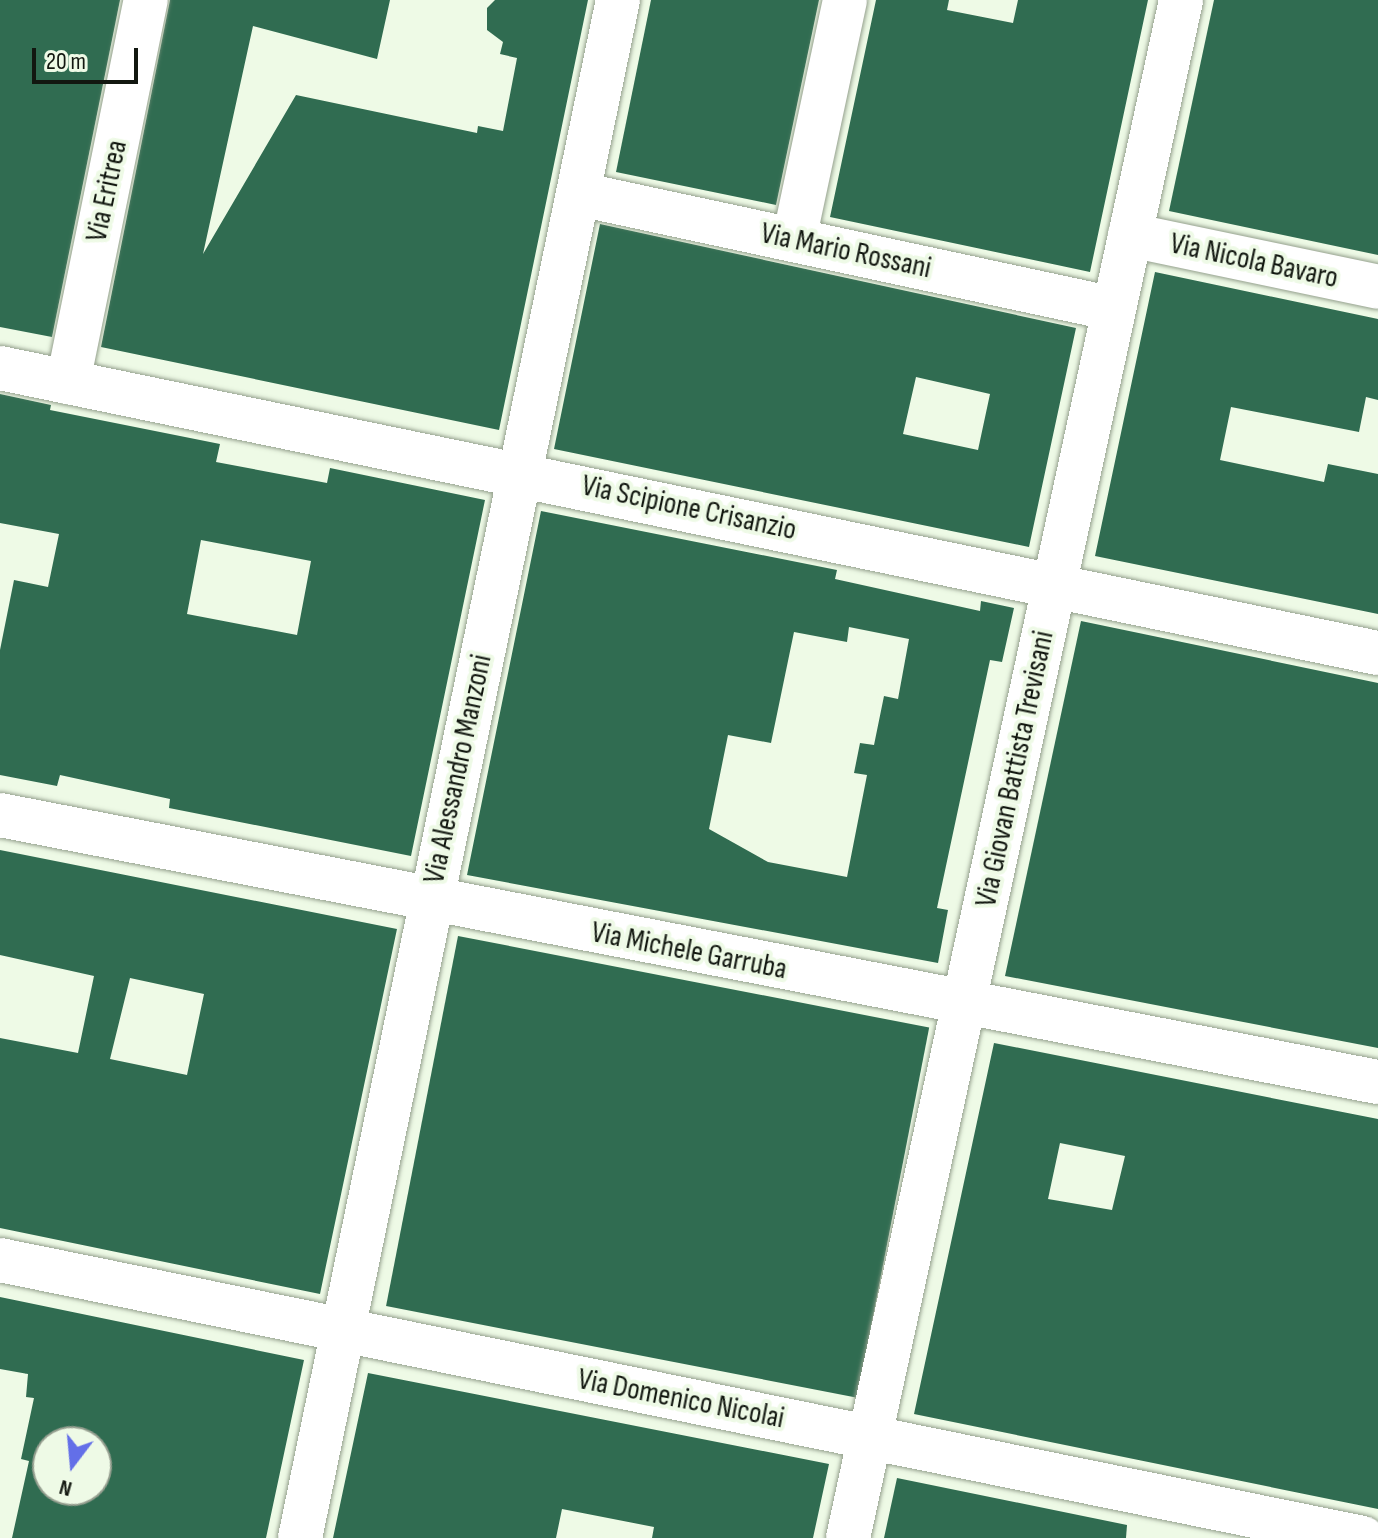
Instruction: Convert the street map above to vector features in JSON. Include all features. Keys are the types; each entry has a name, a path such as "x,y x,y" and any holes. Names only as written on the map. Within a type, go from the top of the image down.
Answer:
{"street":[{"name":"Via Eritrea","path":"68,382 146,0"},
{"name":"Via Alessandro Manzoni","path":"300,1538 618,0"},
{"path":"794,240 845,0"},
{"name":"Via Giovan Battista Trevisani","path":"848,1538 1181,0"},
{"name":"Via Mario Rossani","path":"579,194 1114,309"},
{"name":"Via Nicola Bavaro","path":"1130,235 1378,287"},
{"name":"Via Scipione Crisanzio","path":"0,368 1378,653"},
{"name":"Via Michele Garruba","path":"0,815 431,901 1378,1082"},
{"name":"Via Domenico Nicolai","path":"0,1260 1363,1538"}],"building":[{"path":"0,0 120,0 52,337 0,327"},
{"path":"170,0 390,0 377,59 253,26 203,254 296,95 477,133 478,126 503,131 517,58 500,54 503,42 487,30 487,8 495,0 588,0 499,430 101,347"},
{"path":"651,0 819,0 776,205 616,172"},
{"path":"876,0 949,0 947,10 1013,23 1018,0 1148,0 1090,272 830,217"},
{"path":"1214,0 1378,0 1378,255 1169,211"},
{"path":"600,224 1076,328 1029,547 554,449","holes":["916,377 990,394 978,450 903,434"]},
{"path":"1155,272 1378,319 1378,400 1366,397 1359,432 1231,407 1220,460 1324,482 1328,464 1378,474 1378,614 1095,556"},
{"path":"0,394 51,405 50,410 220,444 216,462 327,483 330,468 485,500 411,856 169,808 170,799 60,775 57,786 0,775 0,650 14,580 48,587 59,534 0,523","holes":["201,540 311,561 297,635 187,614"]},
{"path":"541,511 837,570 835,579 980,611 981,601 1014,608 1002,662 990,660 937,908 948,910 938,963 467,875","holes":["849,627 909,639 898,699 884,696 874,745 860,743 854,773 867,775 847,877 768,862 709,829 728,735 771,743 794,632 847,642"]},
{"path":"1081,621 1378,683 1378,1048 1005,976"},
{"path":"0,850 397,929 320,1294 0,1228 0,1038 78,1053 94,976 0,955","holes":["130,978 204,994 187,1075 110,1059"]},
{"path":"458,936 929,1028 857,1398 386,1306"},
{"path":"994,1043 1378,1119 1378,1509 914,1414","holes":["1060,1143 1125,1156 1112,1210 1048,1199"]},
{"path":"0,1297 304,1360 266,1538 12,1538 29,1461 21,1459 34,1398 26,1397 28,1374 0,1369"},
{"path":"368,1373 829,1464 813,1538 652,1538 654,1527 562,1509 556,1538 333,1538"},
{"path":"897,1478 1127,1525 1126,1538 884,1538"}]}
